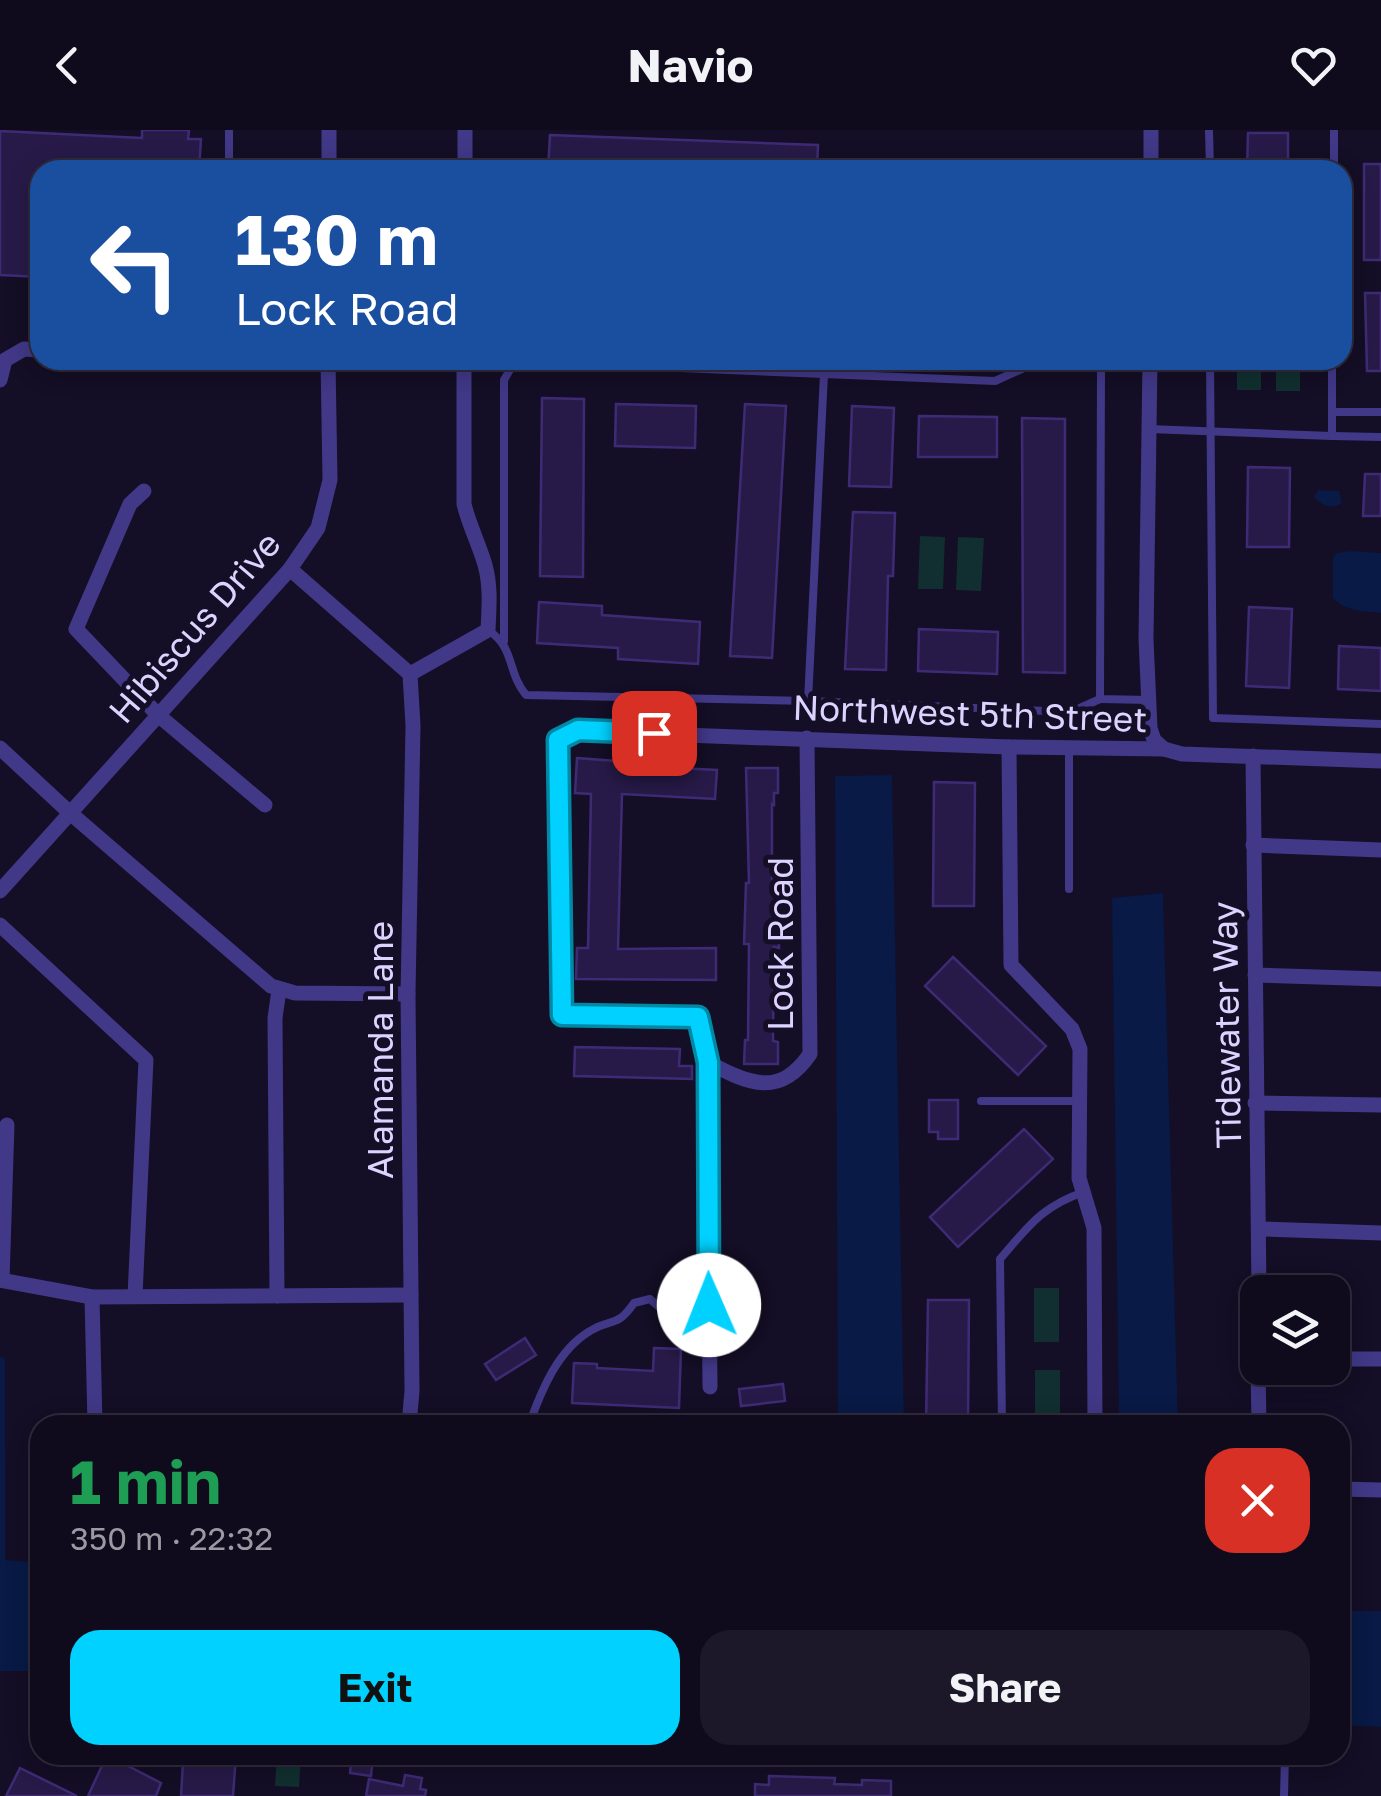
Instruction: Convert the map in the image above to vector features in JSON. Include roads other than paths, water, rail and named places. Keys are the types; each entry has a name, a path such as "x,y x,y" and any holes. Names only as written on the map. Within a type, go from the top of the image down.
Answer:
{"street":[{"path":"329,130 329,160"},
{"path":"465,130 465,160"},
{"path":"1151,160 1152,130"},
{"path":"0,380 5,360 30,349"},
{"name":"Hibiscus Drive","path":"0,891 290,569 318,528 330,480 328,370"},
{"path":"290,569 410,674 488,630 485,566 464,504 464,370"},
{"path":"1150,370 1148,700 1152,735 1164,749"},
{"path":"144,491 130,504 76,629 158,715 266,805"},
{"name":"Alamanda Lane","path":"409,1415 408,994 413,726 410,674"},
{"name":"Northwest 5th Street","path":"708,1062 698,1017 562,1015 558,740 578,730 1069,749 1164,749 1182,754 1381,761"},
{"name":"Lock Road","path":"708,1062 746,1081 777,1082 797,1073 810,1054 807,738"},
{"path":"1008,747 1012,964 1072,1029 1080,1049 1079,1178 1094,1228 1094,1415"},
{"path":"0,748 254,975 279,990 408,994"},
{"name":"Tidewater Way","path":"1253,756 1260,1275"},
{"path":"1253,845 1381,850"},
{"path":"0,925 146,1060 135,1296"},
{"path":"1254,975 1381,979"},
{"path":"277,1296 274,1018 279,990"},
{"path":"708,1062 710,1387"},
{"path":"1255,1102 1381,1105"},
{"path":"8,1125 1,1280 92,1297 411,1295"},
{"path":"1261,1230 1381,1232"},
{"path":"92,1297 95,1415"},
{"path":"1350,1359 1381,1359"},
{"path":"1258,1385 1259,1415"},
{"path":"1350,1489 1381,1490"}],"lane":[{"path":"229,130 229,160"},
{"path":"1209,130 1210,160"},
{"path":"1334,130 1334,160"},
{"path":"510,370 504,380 504,641 516,683 526,695 1071,712 1100,699 1148,700"},
{"path":"721,370 995,381 1020,370"},
{"path":"1100,699 1101,370"},
{"path":"1210,370 1213,718 1381,724"},
{"path":"1332,370 1332,436"},
{"path":"808,701 824,374"},
{"path":"1332,412 1381,412"},
{"path":"1150,429 1381,438"},
{"path":"488,630 504,641"},
{"path":"1069,749 1069,889"},
{"path":"981,1101 1080,1101"},
{"path":"1002,1415 1000,1259 1042,1212 1059,1200 1084,1192"},
{"path":"532,1415 540,1394 568,1349 592,1329 622,1321 634,1303 650,1300 686,1331 710,1345"},
{"path":"1284,1796 1285,1765"}],"water":[{"path":"1318,490 1339,491 1342,503 1324,505 1314,497"},
{"path":"1336,553 1381,553 1381,613 1350,608 1333,598 1333,558"},
{"path":"892,775 904,1415 838,1415 835,776"},
{"path":"1163,893 1178,1415 1119,1415 1112,898"},
{"path":"0,1357 5,1358 5,1560 30,1562 30,1671 0,1671"},
{"path":"1350,1611 1381,1611 1381,1727 1350,1725"}]}
